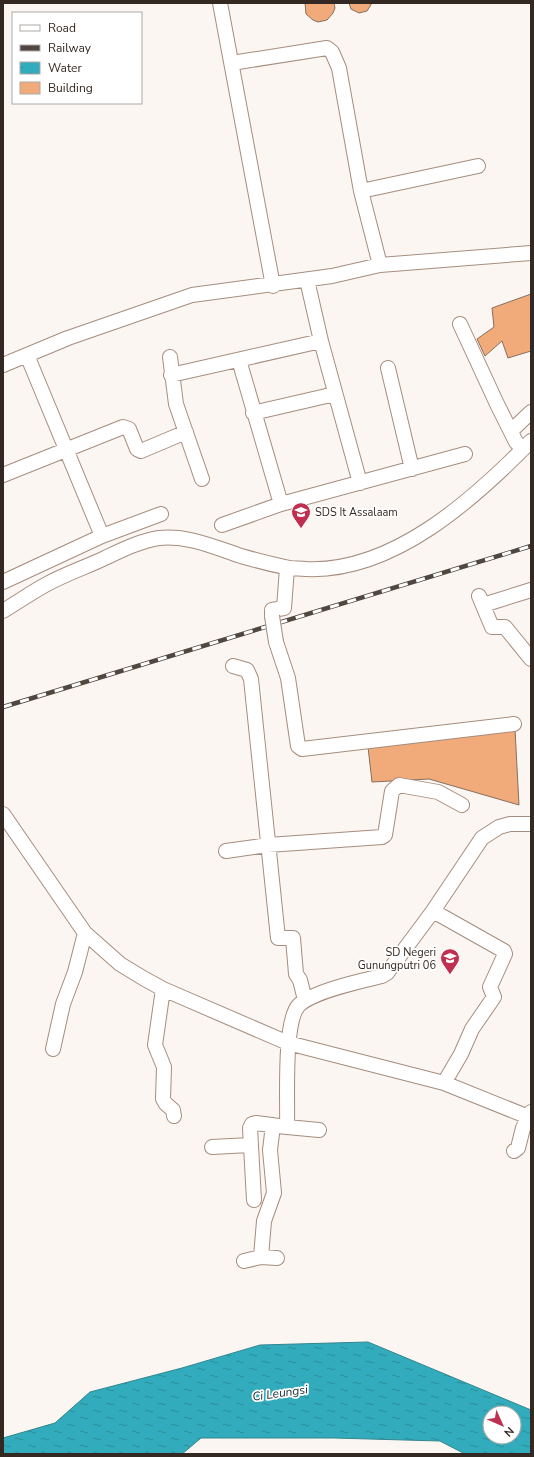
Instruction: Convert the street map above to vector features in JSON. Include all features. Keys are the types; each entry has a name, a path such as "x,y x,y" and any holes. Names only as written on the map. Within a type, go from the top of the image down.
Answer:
{"street":[{"path":"220,3 273,286"},
{"path":"232,63 326,48 332,52 339,68 361,191 380,265"},
{"path":"361,191 478,166"},
{"path":"3,365 68,338 192,296 273,286 332,276 380,265 531,253"},
{"path":"307,280 321,341 360,483"},
{"path":"460,324 485,380 516,442 527,445"},
{"path":"171,376 321,341"},
{"path":"27,355 102,536"},
{"path":"170,357 171,376 176,404 202,479"},
{"path":"238,360 281,504"},
{"path":"388,368 412,469"},
{"path":"253,413 335,394"},
{"path":"511,431 531,412"},
{"path":"3,475 123,427 130,431 137,449 141,451 186,432"},
{"path":"3,611 48,584 127,548 147,540 160,538 178,538 202,542 242,556 287,568 318,569 356,562 397,546 430,528 464,503 527,445"},
{"path":"222,525 281,504 465,454"},
{"path":"3,582 102,536 161,514"},
{"path":"287,568 284,608 272,610 272,616 276,642 288,678 298,746 302,749 514,724"},
{"path":"531,590 481,600 492,627 504,626 531,659"},
{"path":"233,666 247,670 251,679 278,938 293,938 296,974 300,980 305,1000"},
{"path":"226,851 268,845 382,837 385,835 392,791 399,785 441,793 462,805"},
{"path":"3,814 85,933 120,964 163,989 288,1043 444,1083 530,1116 523,1128 518,1148 514,1151"},
{"path":"287,1127 288,1043 294,1011 305,1000 343,986 382,976 387,973 433,911 482,838 505,825 520,823 531,824"},
{"path":"433,911 504,951 505,954 490,987 494,997 472,1029 461,1054 444,1083"},
{"path":"53,1049 63,1004 75,972 85,933"},
{"path":"163,989 155,1045 164,1067 163,1099 173,1110 174,1116"},
{"path":"254,1200 250,1145 251,1125 256,1123 319,1130"},
{"path":"261,1257 264,1221 274,1193 270,1150 273,1125"},
{"path":"212,1147 250,1145"},
{"path":"244,1261 261,1257 277,1258"}],"water":[{"name":"Ci Leungsi","path":"368,1342 519,1405 482,1405 482,1445 522,1445 522,1406 531,1410 531,1454 465,1454 440,1441 334,1438 201,1438 182,1454 3,1454 3,1438 55,1423 90,1392 182,1368 260,1345"}],"building":[{"path":"305,3 334,3 335,8 327,20 318,22 306,14"},
{"path":"349,3 372,3 367,11 359,13 351,9"},
{"path":"531,294 531,351 508,358 502,341 485,356 477,339 494,327 492,308"},
{"path":"515,729 519,805 429,779 372,782 368,747"}],"railway":[{"path":"3,707 531,546"}],"place":[{"name":"SDS It Assalaam","path":"301,529"},
{"name":"SD Negeri Gunungputri 06","path":"450,975"}]}
